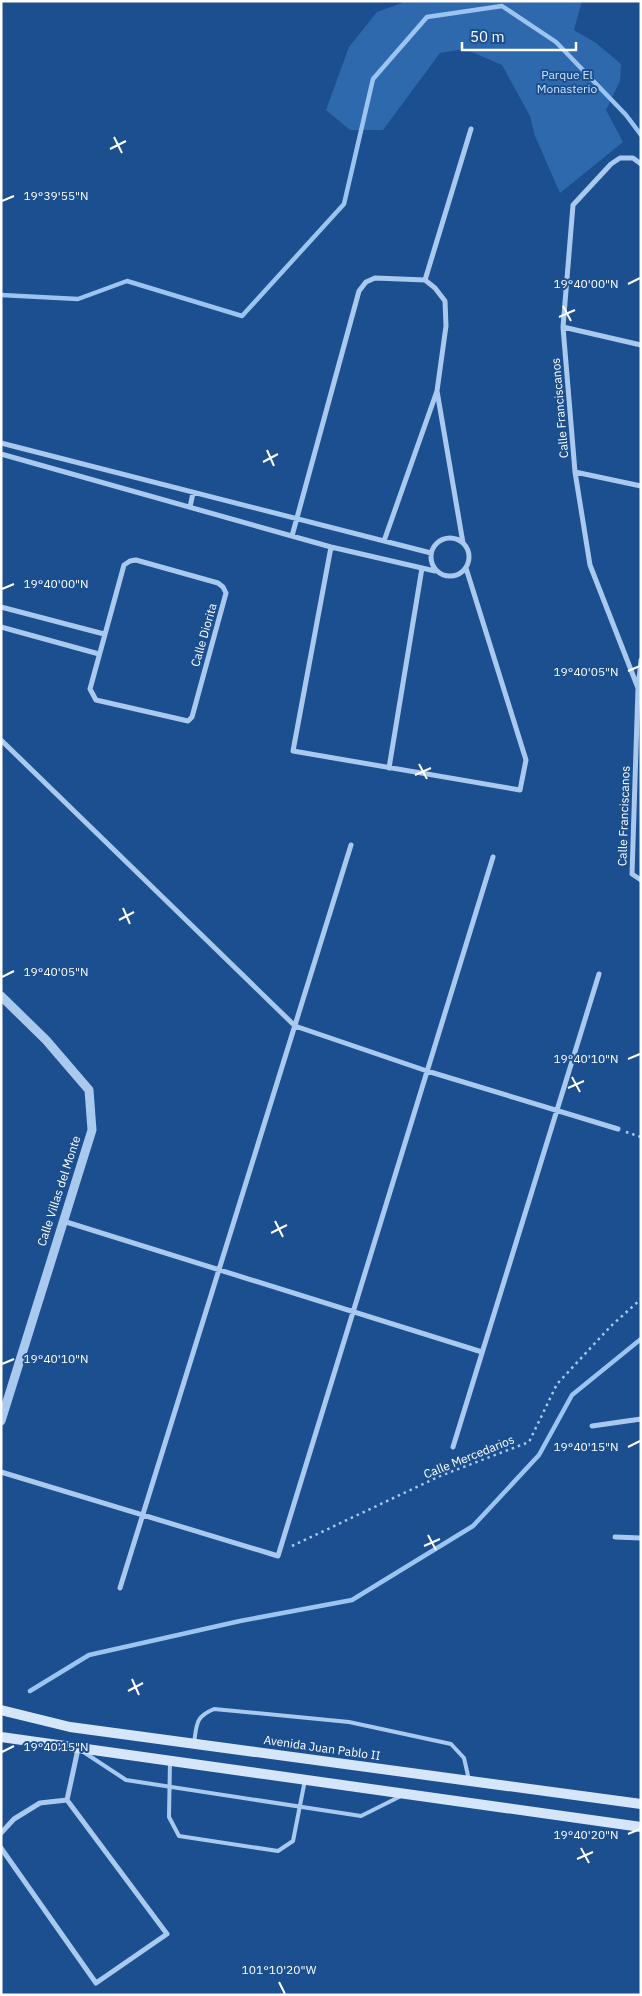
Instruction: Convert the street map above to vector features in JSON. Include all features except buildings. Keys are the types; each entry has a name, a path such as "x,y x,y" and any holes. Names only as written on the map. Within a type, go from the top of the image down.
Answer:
{"main road":[{"name":"Avenida Juan Pablo II","path":"1,1710 70,1727 641,1804"},
{"path":"1,1737 641,1827"}],"street":[{"path":"424,280 471,129"},
{"name":"Calle Franciscanos","path":"638,688 590,565 575,472 563,327 573,206 611,164 620,158 633,158 641,164"},
{"path":"292,536 298,520 359,290 366,282 375,278 424,280 435,288 445,301 446,326 437,391 384,541"},
{"path":"563,327 641,345"},
{"path":"331,547 293,751 520,790 526,760 466,568 469,554 463,543 437,391"},
{"path":"1,443 431,553"},
{"path":"1,454 331,547 435,571 449,576 455,576 466,568"},
{"path":"575,472 641,486"},
{"path":"190,507 193,493"},
{"path":"435,571 430,559 433,546 444,538 457,539 463,543"},
{"name":"Calle Diorita","path":"130,560 136,560 224,587 226,593 192,717 188,721 96,700 90,690 104,634 124,565 130,560"},
{"path":"389,768 422,568"},
{"path":"1,607 104,634"},
{"path":"1,627 99,654"},
{"name":"Calle Franciscanos","path":"641,660 638,688 632,874 641,880"},
{"path":"1,740 295,1026 427,1071 618,1129"},
{"path":"120,1588 351,845"},
{"path":"1,1472 278,1556 493,857"},
{"path":"453,1447 599,974"},
{"name":"Calle Villas del Monte","path":"1,996 46,1040 89,1090 92,1130 1,1421"},
{"path":"62,1221 482,1352"},
{"path":"592,1426 641,1419"},
{"path":"615,1537 641,1538"},
{"path":"1,1848 96,1983 167,1934 67,1800 78,1749"},
{"path":"1,1833 14,1819 40,1803 67,1800"}],"lane":[{"path":"194,1743 198,1719 204,1713 214,1708 349,1722 451,1744 464,1758 469,1781"},
{"path":"78,1749 126,1780 361,1816 406,1794"},
{"path":"170,1761 169,1817 180,1836 278,1851 293,1841 305,1780"}],"path":[{"path":"618,1129 641,1137"},
{"name":"Calle Mercedarios","path":"278,1556 294,1544 440,1476 529,1442 557,1384 611,1326 641,1299"}],"green space":[{"name":"Parque El Monasterio","path":"403,1 582,1 574,30 596,43 621,64 620,81 606,110 623,142 560,193 535,136 530,116 502,65 465,49 440,53 383,130 350,130 326,110 349,47 377,12"}],"waterway":[{"path":"1,295 78,299 127,281 242,316 344,204 373,79 427,17 502,6 556,42 626,115 641,135"},
{"path":"30,1691 89,1655 240,1621 352,1600 473,1526 539,1455 572,1395 641,1339"}]}
